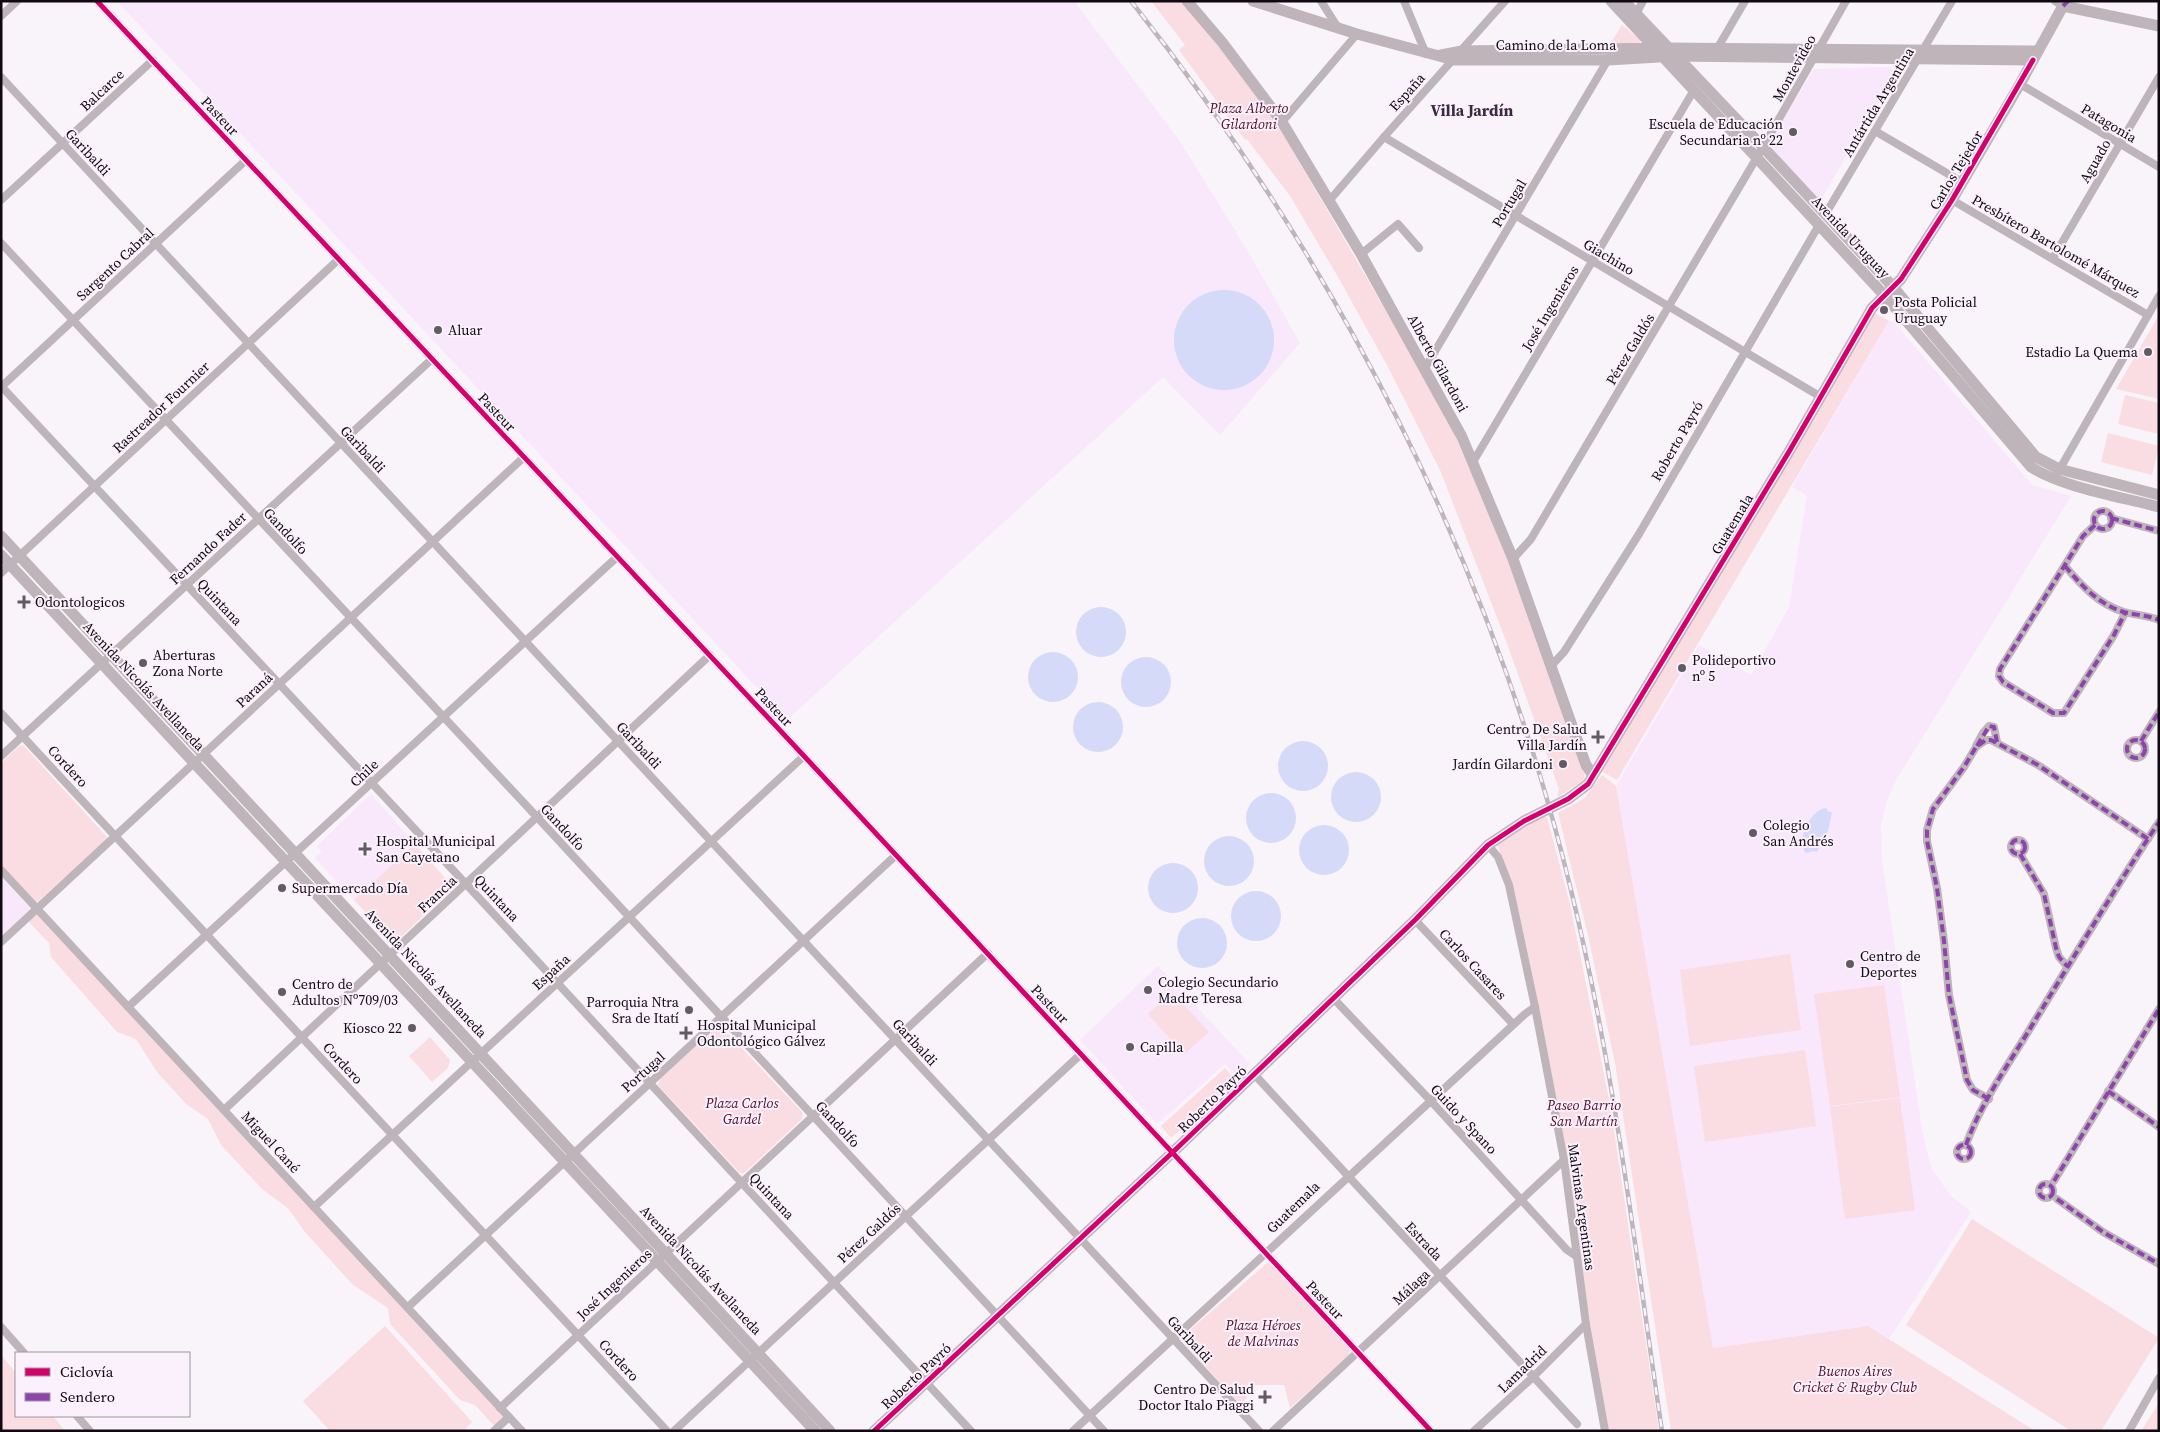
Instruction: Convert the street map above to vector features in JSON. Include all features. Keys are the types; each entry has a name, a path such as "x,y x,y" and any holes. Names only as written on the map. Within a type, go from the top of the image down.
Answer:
{"main road":[{"name":"Alberto Gilardoni","path":"1188,1 1222,42 1282,122 1361,254 1425,368 1473,462 1513,559 1586,765 1593,775"},
{"name":"Camino de la Loma","path":"1253,1 1357,34 1454,60 1670,54"},
{"path":"1611,1 1656,49"},
{"name":"Avenida Uruguay","path":"1624,1 1670,54 1763,147 1822,220"},
{"path":"2059,4 2159,26"},
{"name":"Carlos Tejedor","path":"1889,292 1902,279 1952,200 2036,55 2059,4"},
{"path":"1670,54 1716,48 1816,54"},
{"name":"Camino de la Loma","path":"1431,55 1462,51 1611,55 1656,49 1670,54"},
{"path":"1670,54 2036,55"},
{"name":"Avenida Uruguay","path":"1670,54 1694,90 1757,158 1822,220 1889,292 2022,459 2038,472 2057,474 2159,495"},
{"name":"Guatemala","path":"1508,831 1577,793 1588,784 1822,397 1872,308 1889,292"},
{"name":"Avenida Uruguay","path":"2057,474 2159,507"},
{"name":"Avenida Nicolás Avellaneda","path":"1,536 204,755 291,857 476,1058 753,1356 830,1431"},
{"name":"Avenida Nicolás Avellaneda","path":"1,555 195,763 291,857"},
{"name":"Roberto Payró","path":"874,1431 1173,1152 1415,920 1491,842 1508,831"},
{"name":"Avenida Nicolás Avellaneda","path":"753,1356 815,1431"}],"street":[{"path":"1,16 17,1"},
{"name":"Pasteur","path":"97,1 710,655 895,856 988,953 1431,1431"},
{"path":"1321,1 1338,28"},
{"path":"1404,1 1431,55"},
{"name":"España","path":"1329,201 1505,1"},
{"path":"1636,14 1643,1"},
{"path":"1716,48 1745,1"},
{"name":"Montevideo","path":"1763,147 1846,1"},
{"name":"Antártida Argentina","path":"1822,220 1952,1"},
{"path":"1282,122 1357,34"},
{"name":"Portugal","path":"1425,368 1611,55"},
{"name":"Balcarce","path":"1,200 153,60"},
{"name":"Garibaldi","path":"1,77 1259,1431"},
{"name":"Aguado","path":"2053,258 2159,77"},
{"name":"Patagonia","path":"2020,84 2159,167"},
{"name":"José Ingenieros","path":"1473,462 1694,90"},
{"name":"Presbítero Bartolomé Márquez","path":"1875,131 1962,182"},
{"name":"Giachino","path":"1384,137 1669,308 1822,397"},
{"name":"Pérez Galdós","path":"1513,559 1531,539 1763,147"},
{"name":"Sargento Cabral","path":"1,386 246,160"},
{"name":"Presbítero Bartolomé Márquez","path":"1952,200 2148,315"},
{"name":"Roberto Payró","path":"1551,666 1564,652 1639,534 1822,220"},
{"path":"1361,254 1398,224 1419,248"},
{"name":"Gandolfo","path":"1,243 442,718 537,817 1104,1431"},
{"name":"Rastreador Fournier","path":"1,572 339,259"},
{"path":"2057,474 2159,296"},
{"name":"Fernando Fader","path":"1,756 432,358"},
{"name":"Quintana","path":"1,386 558,983 971,1431"},
{"name":"Paraná","path":"1,942 524,457"},
{"path":"2111,518 2111,524 2106,528 2100,529 2095,525 2094,517 2100,511 2106,512 2111,518 2159,531"},
{"path":"2095,525 2083,536 2000,669 1998,676 2003,682 2052,713 2064,713 2114,635 2125,612"},
{"name":"Chile","path":"128,1007 617,556"},
{"path":"2065,566 2090,594 2107,604 2125,612 2159,620"},
{"name":"Francia","path":"224,1110 710,655"},
{"name":"Cordero","path":"1,712 667,1431"},
{"path":"2141,741 2159,712"},
{"path":"1989,1098 1974,1090 1967,1080 1949,995 1937,888 1927,841 1928,819 1932,809 1964,767 1983,732 1989,726 1994,727 1997,742"},
{"path":"1976,747 1986,740 1997,742 2038,765 2148,839"},
{"name":"España","path":"314,1207 804,756"},
{"path":"1966,1145 1970,1132 1989,1098 2067,966 2159,822"},
{"path":"2148,839 2159,832"},
{"name":"Malvinas Argentinas","path":"1491,842 1509,885 1535,1007 1564,1160 1586,1324 1605,1431"},
{"path":"2020,854 2044,894 2059,957 2067,966"},
{"name":"Portugal","path":"408,1307 895,856"},
{"name":"Miguel Cané","path":"1,870 522,1431"},
{"name":"Carlos Casares","path":"1415,920 1513,1024"},
{"name":"José Ingenieros","path":"500,1408 988,953"},
{"name":"Guido y Spano","path":"1334,998 1567,1250 1576,1256"},
{"name":"Guatemala","path":"1074,1431 1266,1254 1347,1176 1513,1024 1535,1007"},
{"path":"2047,1198 2053,1194 2051,1185 2159,1009"},
{"name":"Pérez Galdós","path":"674,1431 1081,1054"},
{"name":"Estrada","path":"1254,1074 1577,1424"},
{"path":"2108,1091 2159,1127"},
{"name":"Málaga","path":"1273,1431 1564,1160"},
{"path":"2051,1185 2042,1185 2040,1191 2043,1197 2057,1199 2104,1232 2159,1264"},
{"path":"2051,1185 2057,1199"},
{"name":"Lamadrid","path":"1474,1431 1533,1377 1586,1324"},
{"path":"1,1327 23,1352"},
{"path":"2129,1431 2159,1378"},
{"path":"78,1417 90,1431"},
{"path":"494,1431 509,1417"}],"shaded area":[{"path":"117,1 1074,1 1179,140 1247,250 1300,343 1220,435 1163,377 787,720"},
{"path":"1891,67 1895,74 1820,201 1772,149 1771,141 1814,69"},
{"name":"Colegio San Andrés","path":"1889,321 1894,322 2032,485 2071,496 1895,782 1887,800 1881,825 1882,860 1922,1129 1928,1156 1932,1169 1950,1195 1971,1212 1889,1339 1868,1326 1713,1348 1616,786 1699,645 1751,675 1789,607 1807,496 1792,487"},
{"name":"Hospital Municipal San Cayetano","path":"371,794 415,844 354,900 315,858 322,851 317,846"},
{"path":"1,877 31,909 1,936"},
{"path":"1158,966 1250,1064 1236,1077 1225,1064 1157,1124 1080,1040"}],"green space":[{"name":"Plaza Alberto Gilardoni","path":"1151,1 1182,1 1279,127 1421,371 1456,438 1508,560 1585,773 1584,780 1557,798 1559,789 1506,641 1440,470 1389,369 1290,196 1247,139 1245,140 1179,50 1185,45"},
{"path":"1622,25 1640,40 1639,45 1610,44"},
{"path":"1873,312 1889,321 1617,780 1601,771"},
{"name":"Estadio La Quema","path":"2159,315 2159,399 2116,389"},
{"path":"2125,395 2159,403 2159,434 2118,424"},
{"path":"2108,433 2159,446 2152,475 2101,462"},
{"path":"23,745 107,837 37,902 1,866 1,763 19,746"},
{"name":"Buenos Aires Cricket & Rugby Club","path":"1602,775 1616,786 1713,1348 1868,1326 2035,1431 1671,1431 1615,1063 1588,935 1558,813 1585,798"},
{"name":"Paseo Barrio San Martín","path":"1547,817 1570,904 1610,1104 1659,1431 1608,1431 1580,1260 1505,867 1497,844 1538,818"},
{"path":"415,844 453,887 395,943 354,900"},
{"path":"37,909 509,1417 497,1429 475,1405 460,1400 390,1324 388,1308 353,1285 305,1232 288,1208 262,1189 221,1145 208,1119 186,1104 157,1072 136,1039 117,1032 51,957 49,943 26,919"},
{"path":"1790,954 1801,1030 1690,1046 1680,970"},
{"path":"1884,985 1900,1097 1830,1106 1814,994"},
{"path":"1172,992 1209,1032 1184,1054 1148,1014"},
{"name":"Plaza Carlos Gardel","path":"721,1026 803,1113 802,1119 743,1174 739,1172 658,1085 660,1079 715,1027"},
{"path":"430,1037 450,1060 448,1068 432,1082 409,1056"},
{"path":"1805,1050 1816,1126 1705,1142 1694,1066"},
{"path":"1225,1068 1236,1080 1171,1138 1161,1126"},
{"path":"1900,1098 1915,1210 1845,1219 1830,1107"},
{"path":"1972,1219 2159,1338 2101,1431 2071,1431 1906,1325"},
{"name":"Plaza Héroes de Malvinas","path":"1267,1263 1348,1347 1350,1352 1348,1356 1290,1408 1284,1385 1253,1385 1242,1406 1181,1340 1183,1336"},
{"path":"385,1326 472,1422 463,1431 330,1431 303,1401"},
{"path":"1,1355 15,1372 15,1417 54,1417 65,1431 1,1431"},
{"path":"2159,1402 2159,1431 2141,1431 2157,1406"}],"water":[{"path":"1224,290 1234,291 1252,298 1266,312 1273,330 1273,350 1266,368 1252,382 1234,389 1224,390 1214,389 1196,382 1182,368 1175,350 1174,340 1175,330 1182,312 1196,298 1214,291"},
{"path":"1096,607 1106,607 1119,614 1126,627 1126,637 1119,650 1106,657 1096,657 1087,653 1080,646 1076,637 1076,627 1080,618 1087,611"},
{"path":"1048,652 1058,652 1071,659 1078,672 1078,682 1071,695 1058,702 1048,702 1039,698 1032,691 1028,682 1028,672 1032,663 1039,656"},
{"path":"1141,657 1151,657 1164,664 1171,677 1171,687 1164,700 1151,707 1141,707 1132,703 1125,696 1121,687 1121,677 1125,668 1132,661"},
{"path":"1093,702 1103,702 1116,709 1123,722 1123,732 1116,745 1103,752 1093,752 1084,748 1077,741 1073,732 1073,722 1077,713 1084,706"},
{"path":"1298,741 1308,741 1321,748 1328,761 1328,771 1321,784 1308,791 1298,791 1289,787 1282,780 1278,771 1278,761 1282,752 1289,745"},
{"path":"1351,772 1361,772 1374,779 1381,792 1381,802 1374,815 1361,822 1351,822 1342,818 1335,811 1331,802 1331,792 1335,783 1342,776"},
{"path":"1266,793 1276,793 1289,800 1296,813 1296,823 1289,836 1276,843 1266,843 1257,839 1250,832 1246,823 1246,813 1250,804 1257,797"},
{"path":"1826,808 1829,812 1832,812 1828,831 1817,852 1806,853 1803,847 1803,840 1806,826 1815,814"},
{"path":"1319,825 1329,825 1342,832 1349,845 1349,855 1342,868 1329,875 1319,875 1310,871 1303,864 1299,855 1299,845 1303,836 1310,829"},
{"path":"1224,836 1234,836 1247,843 1254,856 1254,866 1247,879 1234,886 1224,886 1215,882 1208,875 1204,866 1204,856 1208,847 1215,840"},
{"path":"1168,863 1178,863 1191,870 1198,883 1198,893 1191,906 1178,913 1168,913 1159,909 1152,902 1148,893 1148,883 1152,874 1159,867"},
{"path":"1251,891 1261,891 1274,898 1281,911 1281,921 1274,934 1261,941 1251,941 1242,937 1235,930 1231,921 1231,911 1235,902 1242,895"},
{"path":"1197,918 1207,918 1220,925 1227,938 1227,948 1220,961 1207,968 1197,968 1188,964 1181,957 1177,948 1177,938 1181,929 1188,922"}],"railway":[{"path":"1131,1 1206,100 1275,204 1339,310 1398,420 1451,533 1497,648 1537,766 1570,886 1585,953 1599,1021 1622,1157 1662,1431"}],"marked path":[{"path":"2063,6 2068,1"},
{"path":"2103,511 2109,514 2112,520 2109,526 2103,529 2097,526 2094,520 2097,514 2103,511"},
{"path":"2111,518 2159,531"},
{"path":"2095,525 2083,536 2000,669 1999,676 2003,682 2053,713 2064,713 2114,635 2125,613"},
{"path":"2065,566 2084,587 2106,604 2124,612 2159,620"},
{"path":"2141,741 2159,712"},
{"path":"1977,746 1989,726 1994,727 1997,742"},
{"path":"1989,1099 1973,1090 1967,1080 1949,995 1937,888 1927,841 1927,830 1933,809 1964,767 1976,747 1986,740 1991,740 2038,765 2148,839"},
{"path":"2136,740 2142,743 2145,749 2142,755 2136,758 2130,755 2127,749 2130,743 2136,740"},
{"path":"1966,1145 1972,1129 1997,1082 2159,822"},
{"path":"2015,840 2021,840 2025,847 2021,854 2015,854 2011,850 2011,844 2015,840"},
{"path":"2020,854 2044,894 2056,948 2059,957 2067,966"},
{"path":"2054,1181 2159,1009"},
{"path":"2108,1091 2159,1127"},
{"path":"1961,1145 1967,1145 1971,1152 1967,1159 1961,1159 1957,1155 1957,1149 1961,1145"},
{"path":"2046,1184 2051,1186 2053,1191 2051,1196 2046,1198 2041,1196 2039,1191 2041,1186 2046,1184"},
{"path":"2057,1199 2103,1232 2159,1264"}],"cycle path":[{"path":"97,1 804,756 1431,1431"},
{"path":"874,1431 1173,1152 1415,920 1488,845 1524,821 1568,799 1588,784 1790,450 1872,308 1901,279 1952,200 2033,60"}],"place":[{"name":"Escuela de Educación Secundaria nº 22","path":"1793,132"},
{"name":"Posta Policial Uruguay","path":"1884,310"},
{"name":"Aluar","path":"438,330"},
{"name":"Estadio La Quema","path":"2148,352"},
{"name":"Odontologicos","path":"24,602"},
{"name":"Aberturas Zona Norte","path":"143,663"},
{"name":"Polideportivo nº 5","path":"1682,668"},
{"name":"Centro De Salud Villa Jardín","path":"1598,737"},
{"name":"Jardín Gilardoni","path":"1563,764"},
{"name":"Colegio San Andrés","path":"1753,833"},
{"name":"Hospital Municipal San Cayetano","path":"365,849"},
{"name":"Supermercado Día","path":"282,888"},
{"name":"Centro de Deportes","path":"1850,964"},
{"name":"Colegio Secundario Madre Teresa","path":"1148,990"},
{"name":"Centro de Adultos Nº709/03","path":"282,992"},
{"name":"Parroquia Ntra Sra de Itatí","path":"689,1010"},
{"name":"Kiosco 22","path":"412,1028"},
{"name":"Hospital Municipal Odontológico Gálvez","path":"686,1033"},
{"name":"Capilla","path":"1130,1047"},
{"name":"Centro De Salud Doctor Italo Piaggi","path":"1265,1397"}],"district":[{"name":"Villa Jardín","path":"1472,110"}]}
